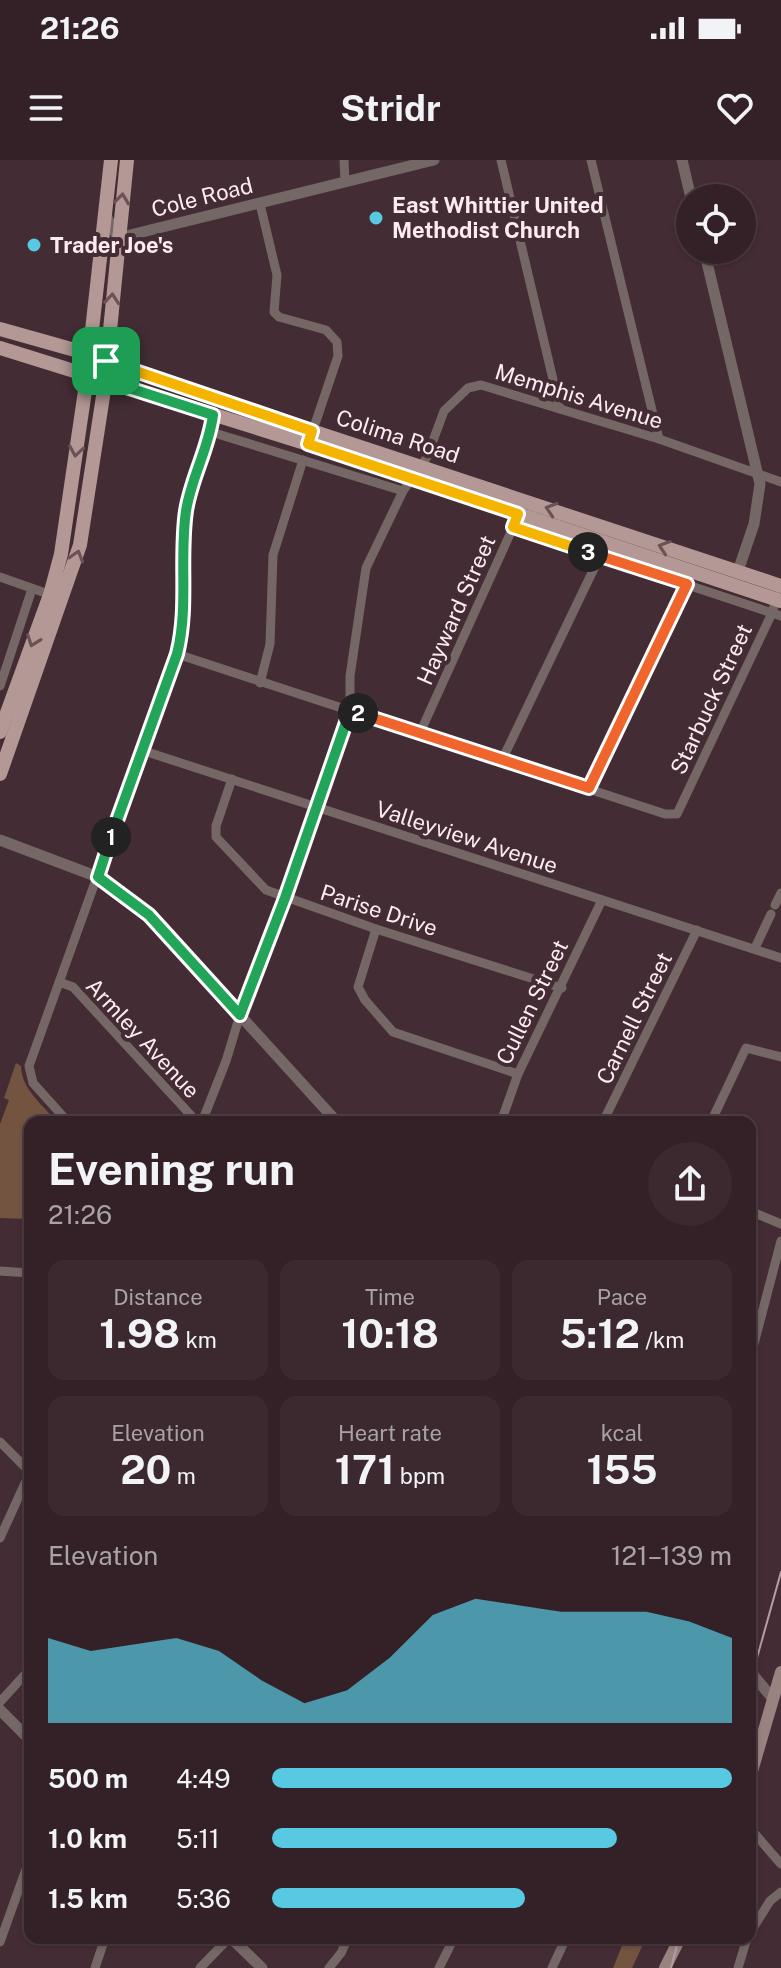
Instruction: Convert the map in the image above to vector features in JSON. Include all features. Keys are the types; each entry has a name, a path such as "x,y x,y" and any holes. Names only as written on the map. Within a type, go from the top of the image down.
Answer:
{"main road":[{"path":"0,774 56,597 87,374 111,160"},
{"path":"0,732 80,545 104,380 127,160"},
{"name":"Colima Road","path":"0,329 89,354 310,437 417,473 518,514 646,556 736,578"},
{"name":"Colima Road","path":"0,348 213,415 310,437"},
{"name":"Colima Road","path":"518,514 736,578 778,600"},
{"path":"756,1761 777,1703 781,1672"},
{"path":"665,1968 677,1944"}],"street":[{"path":"344,160 345,181"},
{"name":"Cole Road","path":"118,238 434,160"},
{"path":"501,160 560,409"},
{"path":"591,160 659,439"},
{"path":"682,160 688,184"},
{"path":"260,204 277,275 274,312 279,317 326,330 337,342 338,356 310,437"},
{"path":"106,216 118,238"},
{"path":"707,264 760,484 754,524 736,578"},
{"name":"Memphis Avenue","path":"417,473 444,411 468,388 481,385 659,439 781,482"},
{"path":"63,1116 33,1083 29,1066 177,654 183,629 186,510 211,432 213,415"},
{"path":"211,432 403,491"},
{"path":"260,683 270,644 273,555 303,460"},
{"path":"202,1116 226,1061 350,711 350,676 366,568 403,491 417,473"},
{"path":"518,514 600,556 687,584 778,600"},
{"name":"Hayward Street","path":"419,735 518,514"},
{"path":"502,760 600,556"},
{"path":"0,577 56,597"},
{"path":"177,654 589,788 687,584"},
{"path":"0,686 32,589"},
{"name":"Starbuck Street","path":"589,788 665,814 677,814 778,600"},
{"name":"Valleyview Avenue","path":"141,750 781,958"},
{"name":"Parise Drive","path":"232,779 216,826 216,837 266,890 376,929 562,988"},
{"path":"0,840 98,877 149,915 332,1116"},
{"path":"755,948 781,893"},
{"name":"Cullen Street","path":"503,1116 518,1074 602,900"},
{"path":"376,929 358,987 393,1032 518,1074"},
{"name":"Carnell Street","path":"606,1116 697,930"},
{"name":"Armley Avenue","path":"59,982 73,987 193,1116"},
{"path":"714,1116 746,1048 781,1057"},
{"path":"756,1214 781,1224"},
{"path":"756,1338 781,1241"},
{"path":"0,1271 24,1273"},
{"path":"756,1311 763,1313"},
{"path":"0,1442 24,1466"},
{"path":"0,1538 24,1485"},
{"path":"0,1702 24,1676"},
{"path":"756,1678 777,1703"},
{"path":"0,1710 24,1734"},
{"path":"756,1835 781,1864"},
{"path":"0,1942 24,1875"},
{"path":"756,1924 770,1901 781,1892"},
{"path":"95,1968 103,1944"},
{"path":"200,1968 224,1944"},
{"path":"236,1944 262,1968"},
{"path":"329,1968 344,1944"},
{"path":"439,1968 451,1944"},
{"path":"552,1968 563,1944"},
{"path":"738,1968 746,1944"}],"shaded area":[{"path":"16,1063 21,1066 29,1089 51,1116 24,1116 24,1219 0,1218 0,1124 9,1100 4,1098"},
{"path":"623,1944 643,1944 632,1968 613,1968"}],"railway":[{"path":"756,1662 781,1572"},
{"path":"671,1968 677,1944"}],"place":[{"name":"East Whittier United Methodist Church","path":"376,218"},
{"name":"Trader Joe's","path":"34,245"}],"route":[{"path":"106,361 312,431 308,444 518,514 513,527 687,584 589,788 350,711 285,898 240,1015 149,915 98,877 177,654 183,629 186,510 211,432 213,415 104,380 106,361"}]}
